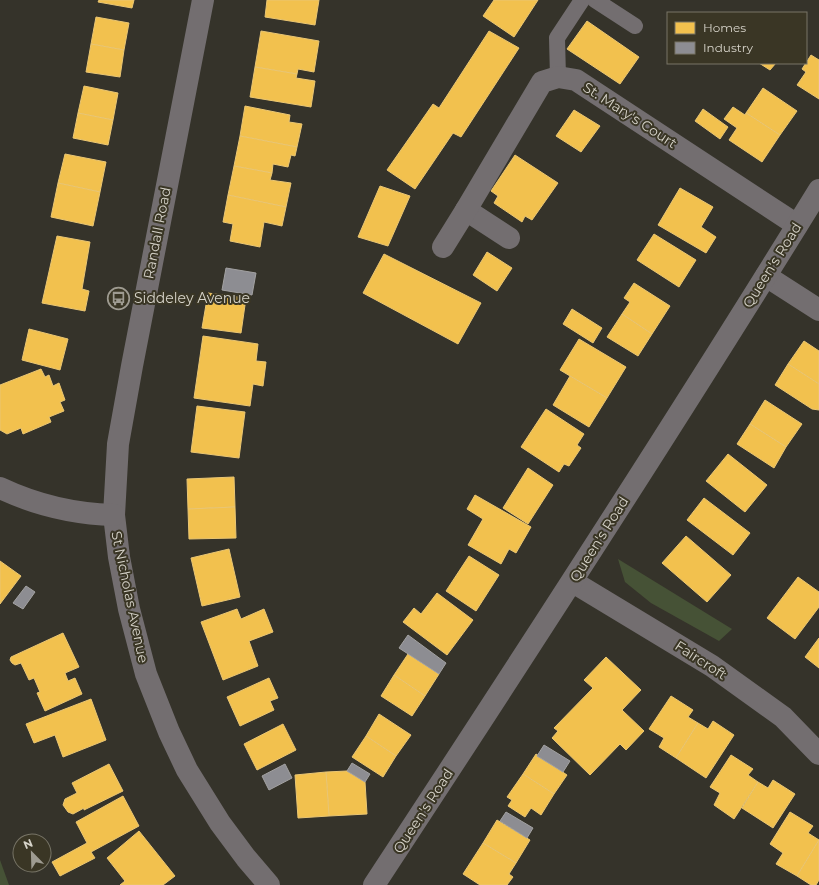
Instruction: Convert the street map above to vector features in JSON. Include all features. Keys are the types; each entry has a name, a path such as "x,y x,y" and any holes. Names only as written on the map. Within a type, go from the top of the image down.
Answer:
{"street":[{"name":"Randall Road","path":"114,515 120,436 202,0"},
{"path":"443,247 542,82 558,77"},
{"name":"St. Mary's Court","path":"558,77 576,80 797,225"},
{"name":"Queen's Road","path":"374,885 573,582 819,190"},
{"path":"466,210 510,238"},
{"path":"766,276 819,310"},
{"path":"0,488 17,496 74,513 114,515"},
{"name":"St Nicholas Avenue","path":"114,515 119,557 131,616 146,674 169,732 187,770 220,823 246,858 269,885"},
{"name":"Faircroft","path":"573,582 712,666 783,717 819,754"}],"lane":[{"path":"558,77 557,38 582,0"},
{"path":"595,0 635,26"}],"green space":[{"path":"618,559 732,629 719,641 651,603 625,582"},
{"path":"0,860 9,885 0,885"}],"building: Homes":[{"path":"99,0 134,0 132,8 98,2"},
{"path":"267,0 319,0 315,25 265,17"},
{"path":"494,0 538,0 514,37 483,16"},
{"path":"96,17 129,23 124,50 91,44"},
{"path":"587,21 639,57 620,84 567,49"},
{"path":"261,31 319,41 314,72 298,69 297,74 255,67"},
{"path":"489,31 519,48 461,137 453,133 415,189 387,170 433,104 439,108"},
{"path":"91,44 124,50 120,77 86,72"},
{"path":"811,55 819,60 819,99 797,85 806,72 802,69 805,64 807,64"},
{"path":"761,64 775,64 770,70"},
{"path":"255,67 297,74 296,78 315,81 311,107 250,97"},
{"path":"84,86 118,93 113,120 78,113"},
{"path":"763,88 797,111 780,135 746,113"},
{"path":"245,106 290,115 289,122 302,124 297,147 240,136"},
{"path":"733,107 745,115 746,113 780,135 762,162 729,140 737,128 724,119"},
{"path":"703,109 728,127 720,139 695,121"},
{"path":"574,110 600,126 581,152 556,136"},
{"path":"78,113 113,120 108,145 73,138"},
{"path":"240,136 297,147 295,156 291,155 288,167 273,164 272,173 234,166"},
{"path":"65,154 106,162 100,192 58,183"},
{"path":"515,155 558,183 532,220 525,216 522,222 494,203 498,196 491,191"},
{"path":"234,166 272,173 270,180 291,183 286,207 228,195"},
{"path":"58,183 100,192 93,226 51,217"},
{"path":"380,186 410,196 388,246 358,237"},
{"path":"680,188 713,207 701,227 716,237 706,253 658,225"},
{"path":"228,195 286,207 282,226 264,222 260,247 230,241 233,224 223,222"},
{"path":"654,234 696,260 679,287 637,260"},
{"path":"57,236 90,242 82,289 89,291 85,311 42,303"},
{"path":"487,252 512,268 497,291 473,275"},
{"path":"384,254 481,303 458,344 363,293"},
{"path":"634,283 670,306 652,334 622,314 630,302 624,298"},
{"path":"208,293 246,298 241,333 202,328"},
{"path":"572,309 602,328 593,343 563,324"},
{"path":"622,314 652,334 638,356 607,337"},
{"path":"29,329 68,339 60,370 22,360"},
{"path":"203,336 258,344 256,361 266,362 263,386 253,384 250,406 194,398"},
{"path":"579,339 626,367 607,398 560,370"},
{"path":"804,341 819,351 819,384 788,364"},
{"path":"788,364 819,384 819,410 812,409 775,385"},
{"path":"41,369 45,377 49,375 53,386 59,383 65,400 60,402 64,411 49,417 51,422 23,434 21,428 7,434 0,430 0,385"},
{"path":"570,376 607,398 589,427 553,405"},
{"path":"765,400 802,424 786,447 750,424"},
{"path":"197,406 245,412 239,458 191,452"},
{"path":"546,409 584,434 577,445 581,448 569,466 564,464 559,472 521,447"},
{"path":"750,424 786,447 774,468 737,444"},
{"path":"728,454 767,485 745,512 706,481"},
{"path":"528,468 553,485 528,524 503,508"},
{"path":"234,477 235,507 188,509 187,479"},
{"path":"475,495 531,527 516,553 509,549 501,564 468,545 483,519 467,509"},
{"path":"704,498 750,533 733,555 687,520"},
{"path":"235,507 236,538 189,539 188,509"},
{"path":"686,536 731,575 707,602 662,563"},
{"path":"229,549 240,597 202,606 191,558"},
{"path":"469,556 499,575 476,611 446,591"},
{"path":"0,561 21,576 0,604"},
{"path":"798,577 819,592 819,607 795,639 767,618"},
{"path":"437,593 473,620 447,655 403,622 414,608 421,614"},
{"path":"237,609 241,619 264,609 273,632 249,641 258,666 223,680 201,622"},
{"path":"63,633 79,667 65,673 68,681 75,678 82,694 45,711 37,693 40,692 34,678 29,680 21,663 15,665 10,660 11,657"},
{"path":"819,638 819,668 805,657"},
{"path":"408,654 439,674 425,696 394,675"},
{"path":"606,657 641,690 622,710 644,731 626,750 620,744 590,775 552,738 558,731 554,728 593,688 584,680"},
{"path":"394,675 425,696 412,716 381,696"},
{"path":"269,678 278,698 270,701 274,710 240,726 227,697"},
{"path":"671,696 693,710 688,717 698,723 676,758 659,747 664,738 649,729"},
{"path":"91,699 106,740 63,757 55,735 34,743 26,724"},
{"path":"379,714 411,735 396,756 366,736"},
{"path":"713,721 734,735 706,778 676,758 698,723 708,729"},
{"path":"283,724 296,750 257,770 244,744"},
{"path":"366,736 396,756 383,777 352,757"},
{"path":"536,754 567,775 554,794 523,774"},
{"path":"731,755 753,769 748,775 758,782 734,819 714,805 720,793 710,787"},
{"path":"109,764 123,791 84,810 84,808 73,814 68,812 63,805 65,799 77,793 72,783"},
{"path":"347,771 365,782 367,814 329,816 326,772"},
{"path":"326,772 329,816 298,818 295,775"},
{"path":"523,774 554,794 541,815 531,808 525,817 508,806 512,800 507,797"},
{"path":"773,780 795,794 773,828 742,808 758,782 768,788"},
{"path":"123,796 139,826 91,852 95,858 60,876 52,862 87,843 76,822"},
{"path":"790,812 813,826 808,833 819,840 797,876 776,864 783,853 770,844"},
{"path":"497,820 530,840 516,863 483,843"},
{"path":"139,831 175,876 163,885 120,885 125,881 107,858"},
{"path":"819,840 819,880 816,885 811,885 797,876"},
{"path":"483,843 516,863 509,874 513,877 507,885 480,885 463,874"}],"building: Industry":[{"path":"226,268 256,273 252,295 222,290"},
{"path":"26,586 35,592 23,609 13,603"},
{"path":"408,635 446,663 439,674 399,648"},
{"path":"544,745 570,761 563,772 537,756"},
{"path":"352,763 370,774 365,782 347,771"},
{"path":"285,764 292,778 269,790 262,776"},
{"path":"506,812 533,828 527,838 500,821"}],"place":[{"name":"Siddeley Avenue","path":"118,298"}]}
